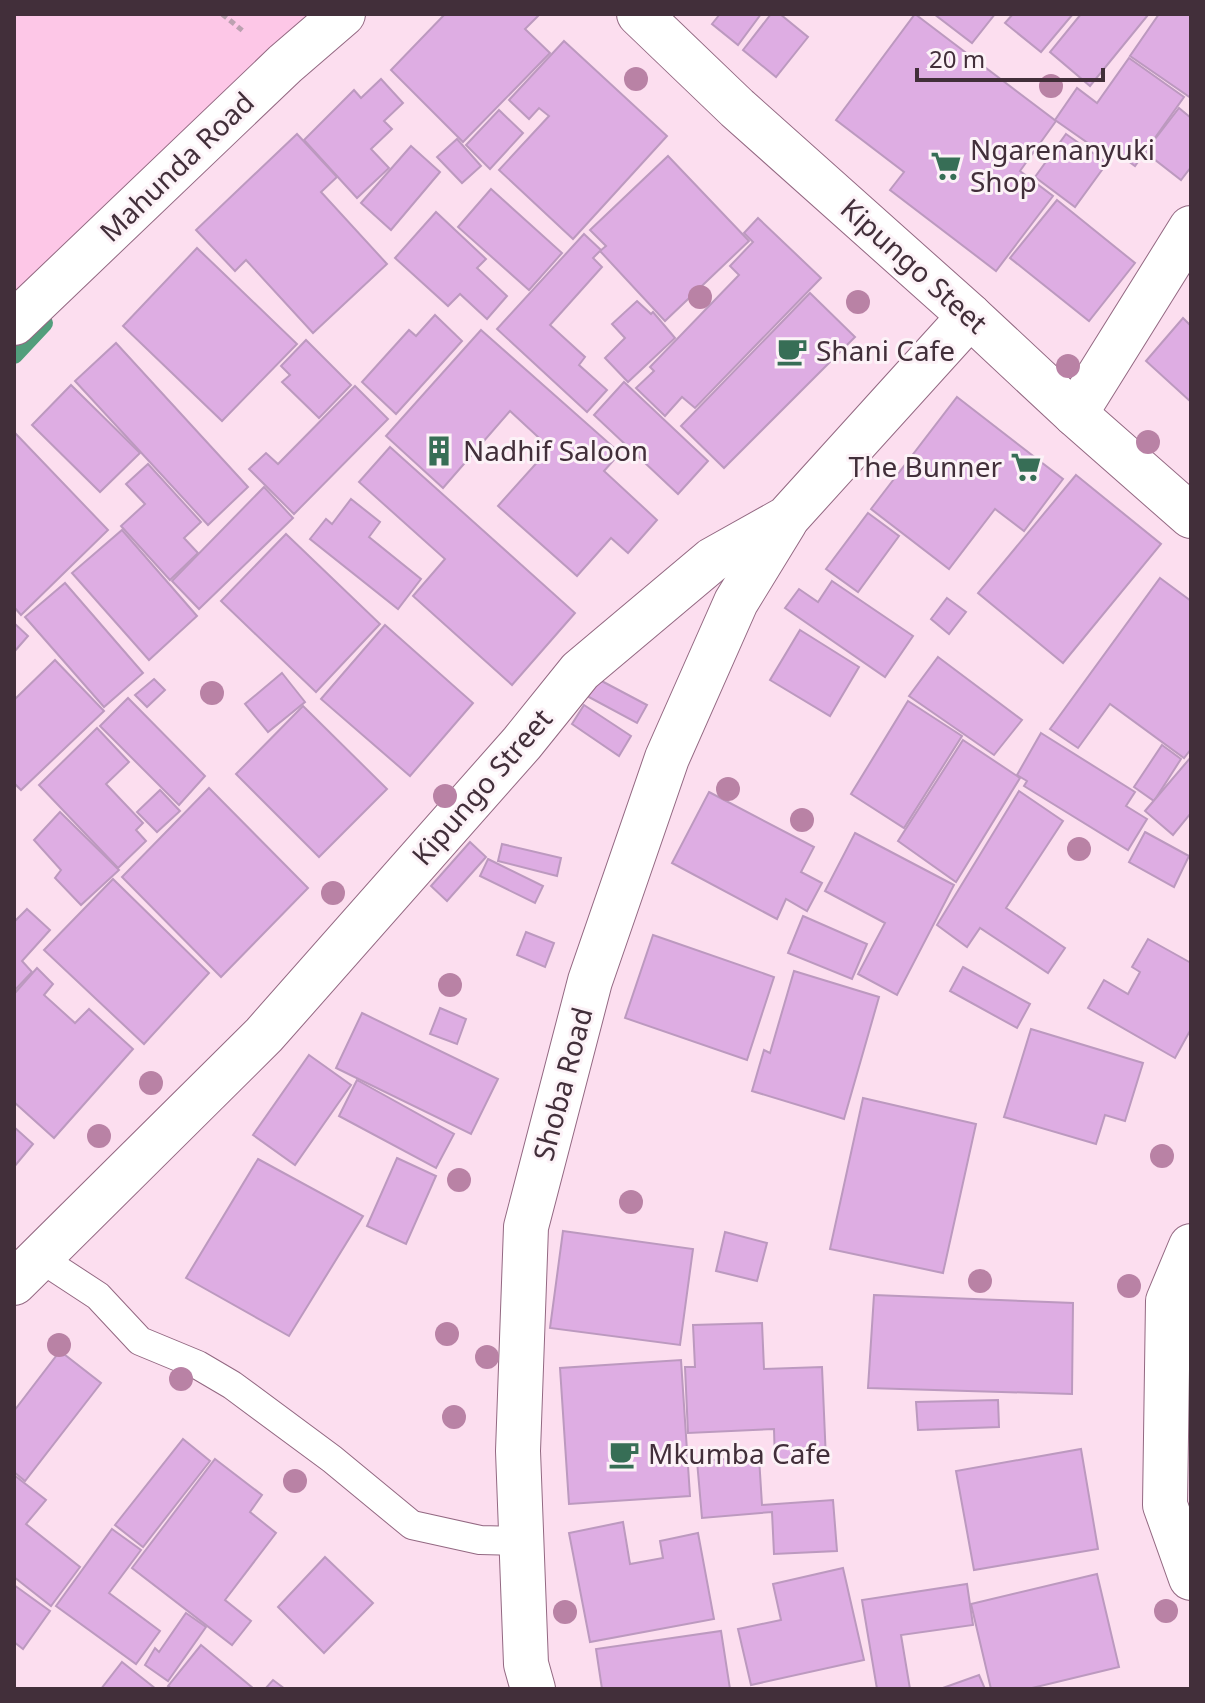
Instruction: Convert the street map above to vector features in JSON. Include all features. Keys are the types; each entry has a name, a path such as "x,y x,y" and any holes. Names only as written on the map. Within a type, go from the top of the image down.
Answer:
{"street":[{"name":"Mahunda Road","path":"14,323 285,64 343,14"},
{"name":"Kipungo Steet","path":"639,14 737,108 1191,516"},
{"path":"1075,414 1191,228"},
{"name":"Kipungo Street","path":"27,1270 264,1035 522,743 580,671 712,560 787,518 970,316"},
{"name":"Shoba Road","path":"533,1689 526,1664 518,1451 526,1227 590,981 667,758 736,602 787,518"},
{"path":"1191,1246 1168,1301 1165,1505 1191,1578"}],"lane":[{"path":"27,1270 98,1296 140,1341 198,1365 232,1385 332,1459 412,1525 480,1540 521,1541"}],"shaded area":[{"path":"14,14 313,14 14,326"}],"building":[{"path":"445,14 537,14 525,29 550,53 463,142 391,70"},
{"path":"720,14 761,14 738,45 712,24"},
{"path":"771,14 780,14 808,37 776,77 743,50"},
{"path":"915,14 1056,121 1020,171 1053,196 996,271 890,190 904,172 836,120"},
{"path":"934,14 995,14 972,43"},
{"path":"1013,14 1073,14 1041,52 1005,23"},
{"path":"1081,14 1148,15 1090,86 1050,52"},
{"path":"1159,14 1191,14 1191,98 1130,56"},
{"path":"564,41 667,136 573,239 499,170 549,116 539,108 529,119 509,100"},
{"path":"1129,58 1184,97 1135,166 1113,150 1108,157 1055,120 1077,88 1097,103"},
{"path":"381,79 403,103 384,121 392,129 371,149 389,168 357,198 304,140 354,90 361,98"},
{"path":"1179,108 1191,118 1191,167 1181,180 1145,152"},
{"path":"499,110 523,133 490,169 466,145"},
{"path":"297,134 337,177 321,192 387,264 313,333 246,260 235,271 196,230"},
{"path":"1066,134 1107,163 1075,207 1035,177"},
{"path":"457,139 481,166 462,183 437,157"},
{"path":"411,146 440,172 391,230 361,203"},
{"path":"668,156 749,241 665,321 600,251 606,246 590,230"},
{"path":"491,189 562,253 529,290 458,227"},
{"path":"1057,200 1135,263 1089,321 1010,258"},
{"path":"436,212 486,259 477,268 507,296 487,319 460,294 448,306 395,258"},
{"path":"758,218 821,278 695,408 682,397 665,416 636,388 654,371 650,367 739,275 730,266 753,242 744,233"},
{"path":"584,234 601,250 593,258 602,267 550,325 585,357 579,365 607,390 587,412 497,329"},
{"path":"197,248 297,344 222,421 123,326"},
{"path":"810,293 855,337 724,468 681,426"},
{"path":"637,301 651,314 653,312 675,338 628,382 605,358 625,338 612,324"},
{"path":"435,315 462,341 396,414 362,382 409,330 416,336"},
{"path":"1183,318 1191,326 1191,402 1146,361"},
{"name":"Nadhif Saloon","path":"481,330 620,453 604,471 657,520 628,553 611,538 577,576 498,506 550,448 510,411 443,488 386,436"},
{"path":"306,340 351,385 319,418 282,382 290,375 281,366"},
{"path":"116,343 248,487 208,525 75,381"},
{"path":"624,382 708,461 678,494 594,415"},
{"path":"71,385 140,453 100,492 32,425"},
{"path":"355,386 388,419 294,514 249,469 266,453 278,464"},
{"path":"957,397 1063,479 1024,531 995,509 949,569 871,509"},
{"path":"16,434 108,530 21,615 14,607"},
{"path":"390,447 575,613 512,685 413,596 445,559 359,482"},
{"path":"148,464 201,522 184,538 198,553 170,580 121,526 145,504 126,484"},
{"path":"1076,475 1161,544 1063,663 978,593"},
{"path":"264,487 293,518 199,609 172,581"},
{"path":"351,499 380,522 369,537 421,579 398,609 310,539 326,519 332,524"},
{"path":"868,513 899,536 858,592 826,569"},
{"path":"122,530 197,616 149,660 72,573"},
{"path":"286,534 380,624 316,692 221,601"},
{"path":"1160,578 1191,601 1191,749 1184,758 1110,704 1078,748 1050,729"},
{"path":"832,581 913,636 885,677 785,608 799,589 818,602"},
{"path":"65,583 143,673 104,707 25,617"},
{"path":"947,598 966,612 949,634 931,619"},
{"path":"14,623 28,636 14,652"},
{"path":"385,625 473,703 410,776 321,699"},
{"path":"800,630 859,667 830,716 770,680"},
{"path":"938,657 1022,720 994,755 909,696"},
{"path":"55,660 104,711 21,790 14,783 14,700"},
{"path":"282,673 305,702 268,732 245,704"},
{"path":"596,678 647,705 637,723 587,696"},
{"path":"154,679 165,690 147,707 135,695"},
{"path":"128,698 205,776 179,805 100,726"},
{"path":"908,701 962,736 904,828 851,794"},
{"path":"584,705 631,736 619,756 572,724"},
{"path":"303,706 387,789 319,857 236,774"},
{"path":"97,728 129,762 106,784 143,823 136,830 146,841 118,868 39,785"},
{"path":"1041,733 1135,792 1126,806 1147,819 1128,850 1024,786 1027,781 1017,775"},
{"path":"963,740 1020,778 956,882 898,841"},
{"path":"1162,745 1181,759 1154,801 1134,787"},
{"path":"1191,757 1191,813 1173,835 1145,811"},
{"path":"209,788 308,888 221,977 122,877"},
{"path":"160,790 180,811 157,832 137,812"},
{"path":"1019,791 1063,821 1006,908 1065,948 1048,973 980,928 967,947 937,925"},
{"path":"709,792 814,847 801,872 822,883 807,911 786,899 777,919 672,863"},
{"path":"60,812 119,870 81,905 55,878 61,870 34,840"},
{"path":"1145,832 1189,856 1174,887 1129,862"},
{"path":"855,833 954,885 897,995 858,974 885,923 825,891"},
{"path":"470,842 486,857 447,901 431,886"},
{"path":"502,844 561,858 557,876 498,861"},
{"path":"488,859 543,886 535,903 480,876"},
{"path":"113,879 209,973 144,1044 44,950"},
{"path":"27,909 50,930 22,961 32,972 14,991 14,922"},
{"path":"803,916 867,944 852,979 788,953"},
{"path":"526,932 554,943 545,967 517,955"},
{"path":"653,935 774,977 747,1060 625,1018"},
{"path":"1148,939 1191,963 1191,1029 1175,1058 1088,1008 1104,980 1128,994 1140,972 1132,967"},
{"path":"963,967 1030,1004 1017,1028 950,991"},
{"path":"37,968 53,984 44,995 75,1023 89,1009 133,1049 54,1138 14,1102 14,994"},
{"path":"794,971 879,997 844,1119 752,1091 764,1050 770,1053"},
{"path":"440,1008 466,1019 457,1044 430,1034"},
{"path":"362,1013 498,1079 471,1134 336,1068"},
{"path":"1031,1029 1143,1063 1125,1121 1105,1115 1096,1144 1004,1117"},
{"path":"309,1055 351,1085 295,1165 253,1135"},
{"path":"357,1080 454,1134 436,1168 339,1116"},
{"path":"863,1098 976,1124 943,1273 830,1249"},
{"path":"14,1127 33,1144 14,1167"},
{"path":"397,1158 436,1176 406,1244 367,1226"},
{"path":"258,1159 363,1216 289,1336 186,1278"},
{"path":"563,1231 693,1249 680,1345 550,1328"},
{"path":"725,1232 767,1243 757,1281 716,1271"},
{"path":"874,1295 1073,1303 1072,1394 868,1388"},
{"path":"762,1323 764,1369 822,1367 826,1460 775,1463 774,1429 688,1433 685,1367 695,1367 693,1325"},
{"path":"60,1351 101,1383 25,1481 14,1472 14,1411"},
{"path":"681,1360 690,1496 569,1504 560,1368"},
{"path":"998,1400 999,1427 918,1430 916,1402"},
{"path":"183,1439 210,1461 143,1547 115,1525"},
{"path":"1081,1449 1098,1549 974,1570 956,1471"},
{"path":"759,1457 762,1505 833,1500 837,1551 774,1554 772,1512 702,1518 697,1461"},
{"path":"215,1459 262,1495 250,1512 276,1533 225,1600 251,1621 232,1645 132,1568"},
{"path":"14,1475 46,1500 26,1524 80,1567 51,1606 14,1577"},
{"path":"623,1522 630,1564 663,1558 660,1541 698,1533 714,1619 590,1642 569,1533"},
{"path":"112,1529 141,1550 109,1593 160,1631 136,1664 56,1606"},
{"path":"325,1557 373,1603 324,1653 278,1607"},
{"path":"843,1568 864,1660 751,1685 738,1629 781,1620 773,1584"},
{"path":"1097,1574 1119,1667 1028,1689 991,1689 971,1604"},
{"path":"967,1584 973,1625 901,1635 910,1689 877,1689 862,1600"},
{"path":"14,1585 50,1611 23,1649 14,1642"},
{"path":"186,1613 206,1627 168,1681 145,1665 155,1648 159,1652"},
{"path":"721,1631 730,1689 602,1689 596,1649"},
{"path":"201,1645 254,1689 172,1689 168,1686"},
{"path":"122,1662 156,1689 101,1689"},
{"path":"979,1675 985,1689 940,1689"},
{"path":"273,1680 285,1689 265,1689"}],"waterway":[{"path":"14,355 44,323"}],"place":[{"name":"Ngarenanyuki Shop","path":"946,166"},
{"name":"Shani Cafe","path":"792,351"},
{"name":"Nadhif Saloon","path":"439,451"},
{"name":"The Bunner","path":"1026,467"},
{"name":"Mkumba Cafe","path":"624,1454"}]}
